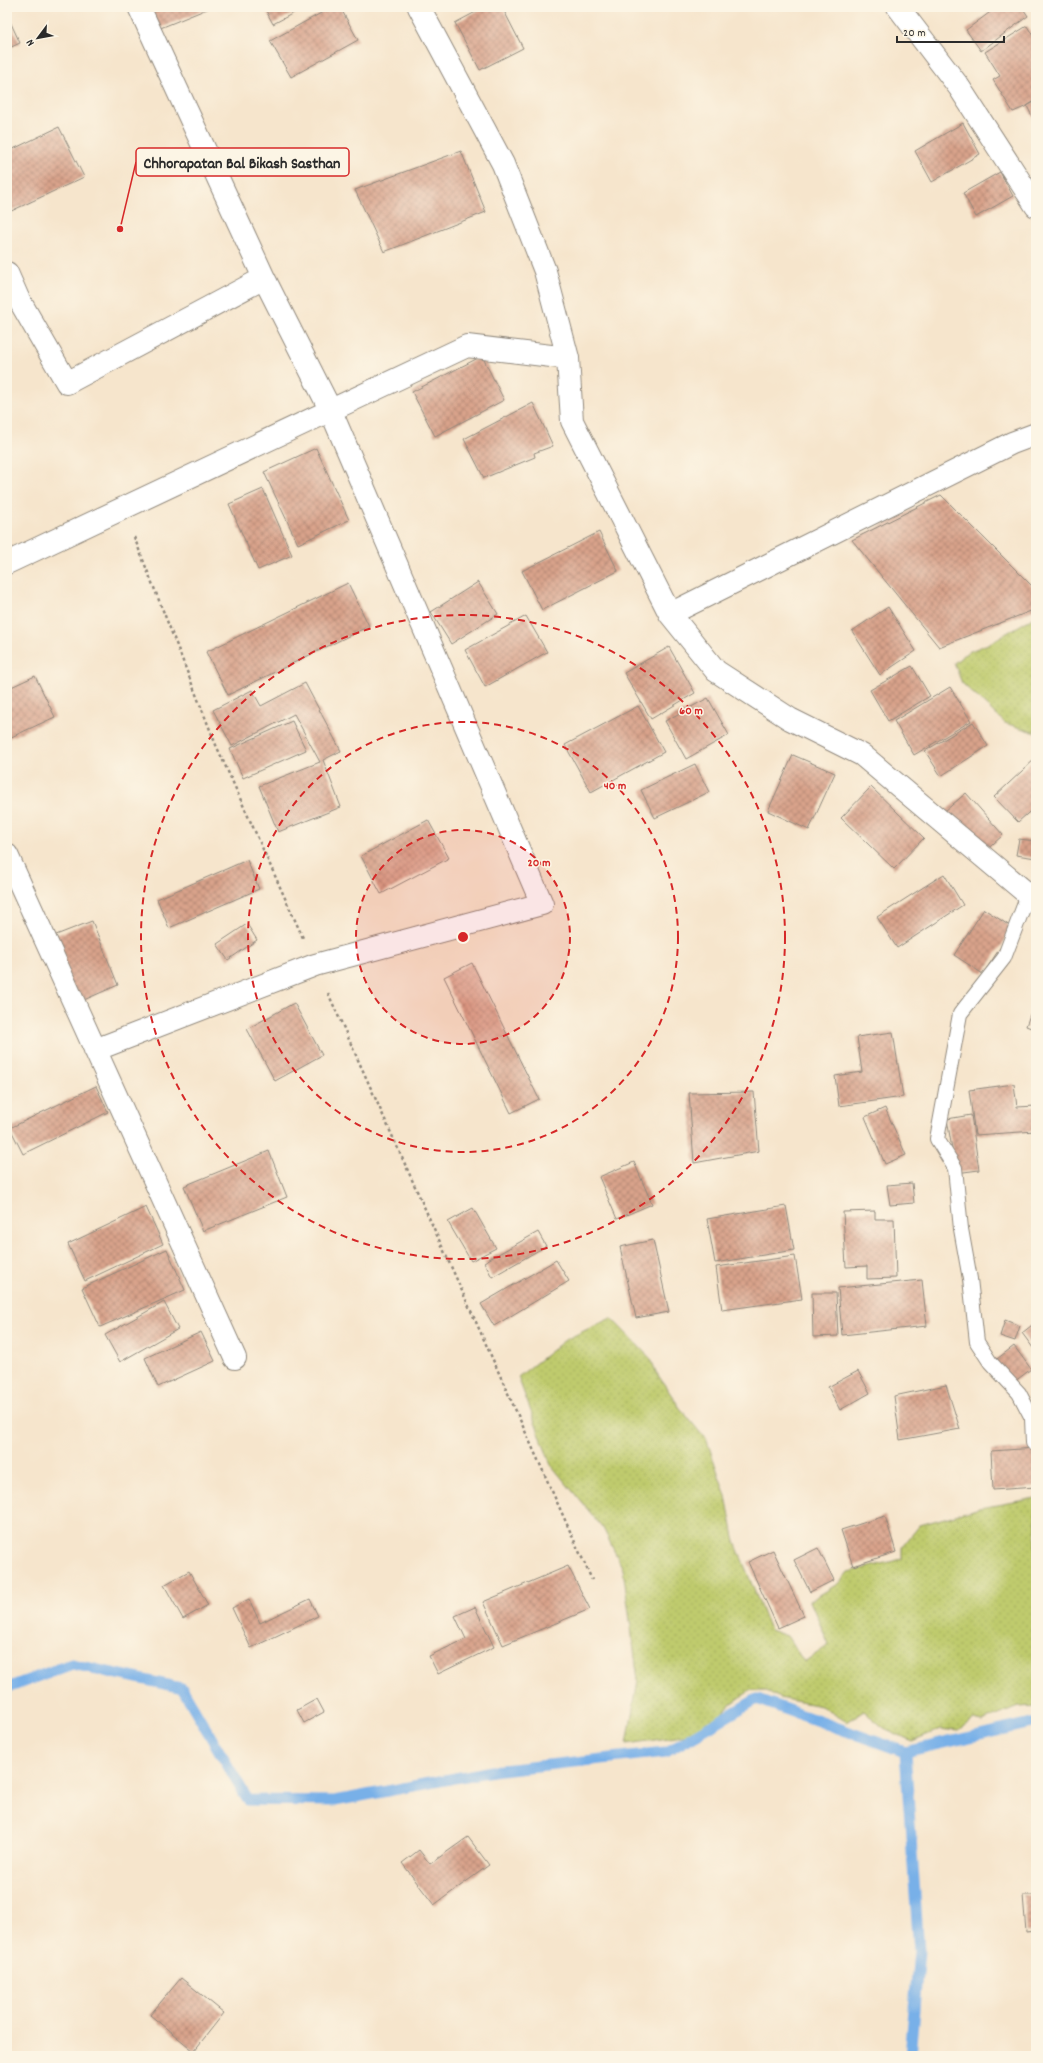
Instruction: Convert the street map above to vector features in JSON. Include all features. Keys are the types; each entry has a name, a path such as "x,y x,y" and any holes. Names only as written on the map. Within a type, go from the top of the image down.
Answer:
{"street":[{"path":"95,1050 315,964 542,904 330,409 264,278 139,7"},
{"path":"419,7 503,164 545,271 568,358 572,421 670,614 716,671 790,719 862,755 1032,898"},
{"path":"898,7 959,87 1036,206"},
{"path":"7,273 18,298 67,383 264,278"},
{"path":"7,563 330,409 467,346 568,358"},
{"path":"670,614 1012,443 1036,434"},
{"path":"7,855 235,1358"}],"lane":[{"path":"1032,898 1004,958 960,1014 937,1140 955,1168 961,1229 970,1279 977,1342 990,1362 1019,1393 1032,1418 1033,1443"}],"path":[{"path":"123,508 216,745 592,1580"}],"green space":[{"path":"1036,616 1036,733 1005,723 962,683 954,663 968,652 988,644"},
{"path":"611,1318 651,1359 656,1372 680,1408 707,1441 726,1496 735,1542 770,1630 787,1636 804,1662 829,1645 810,1601 839,1583 848,1572 902,1559 902,1547 920,1525 980,1508 1036,1498 1036,1706 1018,1707 982,1722 973,1720 958,1731 941,1729 912,1741 884,1728 864,1711 847,1722 821,1706 779,1698 766,1690 751,1690 731,1704 716,1721 689,1735 627,1744 638,1680 623,1569 603,1528 551,1465 518,1377 565,1340"}],"building":[{"path":"148,7 212,7 158,29"},
{"path":"264,7 305,7 273,24"},
{"path":"332,7 340,7 358,40 291,77 270,41"},
{"path":"485,7 502,7 523,48 480,70 455,23"},
{"path":"997,7 1022,7 1028,16 981,51 966,30"},
{"path":"7,15 20,43 7,49"},
{"path":"1027,26 1036,41 1036,100 1013,112 993,80 1000,76 985,52"},
{"path":"1036,101 1036,124 1027,106"},
{"path":"963,123 980,154 932,182 915,151"},
{"path":"59,127 84,177 7,213 7,152"},
{"path":"461,151 486,212 384,252 355,190"},
{"path":"1000,172 1013,196 976,217 963,193"},
{"path":"482,356 504,400 435,436 412,392"},
{"path":"533,403 553,446 534,453 535,457 484,478 464,439"},
{"path":"316,448 349,520 298,544 264,472"},
{"path":"263,489 292,555 258,570 229,504"},
{"path":"941,495 1036,590 1036,609 939,647 852,540"},
{"path":"599,532 618,571 542,610 522,571"},
{"path":"478,582 498,614 451,644 431,612"},
{"path":"348,583 369,626 228,695 206,652"},
{"path":"888,607 916,651 880,675 852,631"},
{"path":"526,616 547,652 485,687 465,650"},
{"path":"669,647 695,693 651,719 624,673"},
{"path":"912,666 930,696 888,721 870,690"},
{"path":"35,676 55,717 7,739 7,689"},
{"path":"305,683 341,751 323,760 341,807 278,832 259,786 320,762 294,714 232,746 213,710 252,690 261,706"},
{"path":"950,687 971,721 914,755 894,721"},
{"path":"708,698 729,735 686,759 665,721"},
{"path":"638,706 664,752 591,792 565,745"},
{"path":"292,721 306,750 243,778 230,749"},
{"path":"973,722 988,746 941,776 925,751"},
{"path":"793,755 835,773 809,830 768,811"},
{"path":"1036,758 1036,806 1018,822 994,797"},
{"path":"695,764 709,792 655,818 641,790"},
{"path":"871,787 924,838 894,869 841,818"},
{"path":"966,793 1003,835 983,853 945,811"},
{"path":"428,820 449,858 381,894 361,856"},
{"path":"1019,839 1036,841 1036,858 1016,855"},
{"path":"247,860 259,889 169,928 157,899"},
{"path":"944,874 963,905 897,948 877,917"},
{"path":"984,909 1013,928 983,974 954,955"},
{"path":"92,921 118,985 77,1003 51,937"},
{"path":"247,924 257,940 228,960 217,944"},
{"path":"472,963 539,1099 511,1113 444,977"},
{"path":"1036,998 1036,1030 1026,1026"},
{"path":"294,1003 322,1055 275,1081 247,1029"},
{"path":"893,1032 903,1097 839,1106 835,1076 862,1072 857,1037"},
{"path":"1014,1084 1017,1107 1036,1106 1036,1131 975,1135 969,1090"},
{"path":"96,1086 108,1112 23,1154 10,1128"},
{"path":"754,1092 759,1151 694,1163 689,1093"},
{"path":"885,1108 906,1155 885,1164 865,1117"},
{"path":"971,1115 979,1170 956,1173 947,1119"},
{"path":"269,1151 287,1197 203,1231 184,1186"},
{"path":"634,1162 652,1204 617,1219 599,1177"},
{"path":"912,1183 914,1203 890,1205 887,1185"},
{"path":"786,1206 794,1250 715,1263 707,1219"},
{"path":"146,1207 163,1244 85,1281 68,1244"},
{"path":"473,1208 496,1248 471,1261 448,1222"},
{"path":"875,1211 875,1219 894,1219 896,1278 867,1279 867,1266 846,1267 843,1212"},
{"path":"538,1232 546,1246 492,1277 484,1262"},
{"path":"653,1240 669,1312 636,1318 620,1247"},
{"path":"167,1249 185,1290 100,1327 82,1288"},
{"path":"795,1256 802,1299 722,1310 716,1267"},
{"path":"556,1260 569,1281 494,1326 481,1304"},
{"path":"922,1280 927,1326 842,1335 838,1288"},
{"path":"812,1293 836,1293 838,1336 813,1337"},
{"path":"164,1302 178,1329 120,1362 105,1335"},
{"path":"1005,1320 1020,1326 1015,1341 1000,1336"},
{"path":"1036,1322 1036,1352 1022,1333"},
{"path":"201,1332 215,1361 158,1387 145,1358"},
{"path":"1014,1346 1031,1369 1010,1385 993,1362"},
{"path":"858,1371 870,1393 840,1410 828,1387"},
{"path":"946,1385 960,1429 900,1440 894,1396"},
{"path":"1036,1448 1036,1487 993,1490 991,1451"},
{"path":"885,1516 896,1552 853,1566 841,1530"},
{"path":"818,1548 834,1580 810,1592 794,1560"},
{"path":"773,1550 804,1616 778,1628 748,1562"},
{"path":"568,1566 590,1609 503,1645 483,1602"},
{"path":"189,1571 208,1605 183,1619 164,1585"},
{"path":"249,1599 260,1623 310,1599 318,1616 251,1648 232,1608"},
{"path":"475,1607 494,1647 438,1674 429,1656 466,1639 455,1616"},
{"path":"317,1699 324,1712 304,1723 297,1710"},
{"path":"468,1837 489,1865 434,1905 402,1863 419,1850 430,1864"},
{"path":"1023,1895 1036,1895 1036,1931 1026,1932"},
{"path":"181,1978 224,2013 194,2051 150,2015"}],"waterway":[{"path":"7,1688 72,1664 182,1688 248,1800 335,1801 492,1771 666,1752 757,1699 905,1752 1036,1722"},
{"path":"905,1752 919,1951 910,2056"}],"place":[{"name":"Chhorapatan Bal Bikash Sasthan","path":"120,229"}]}
